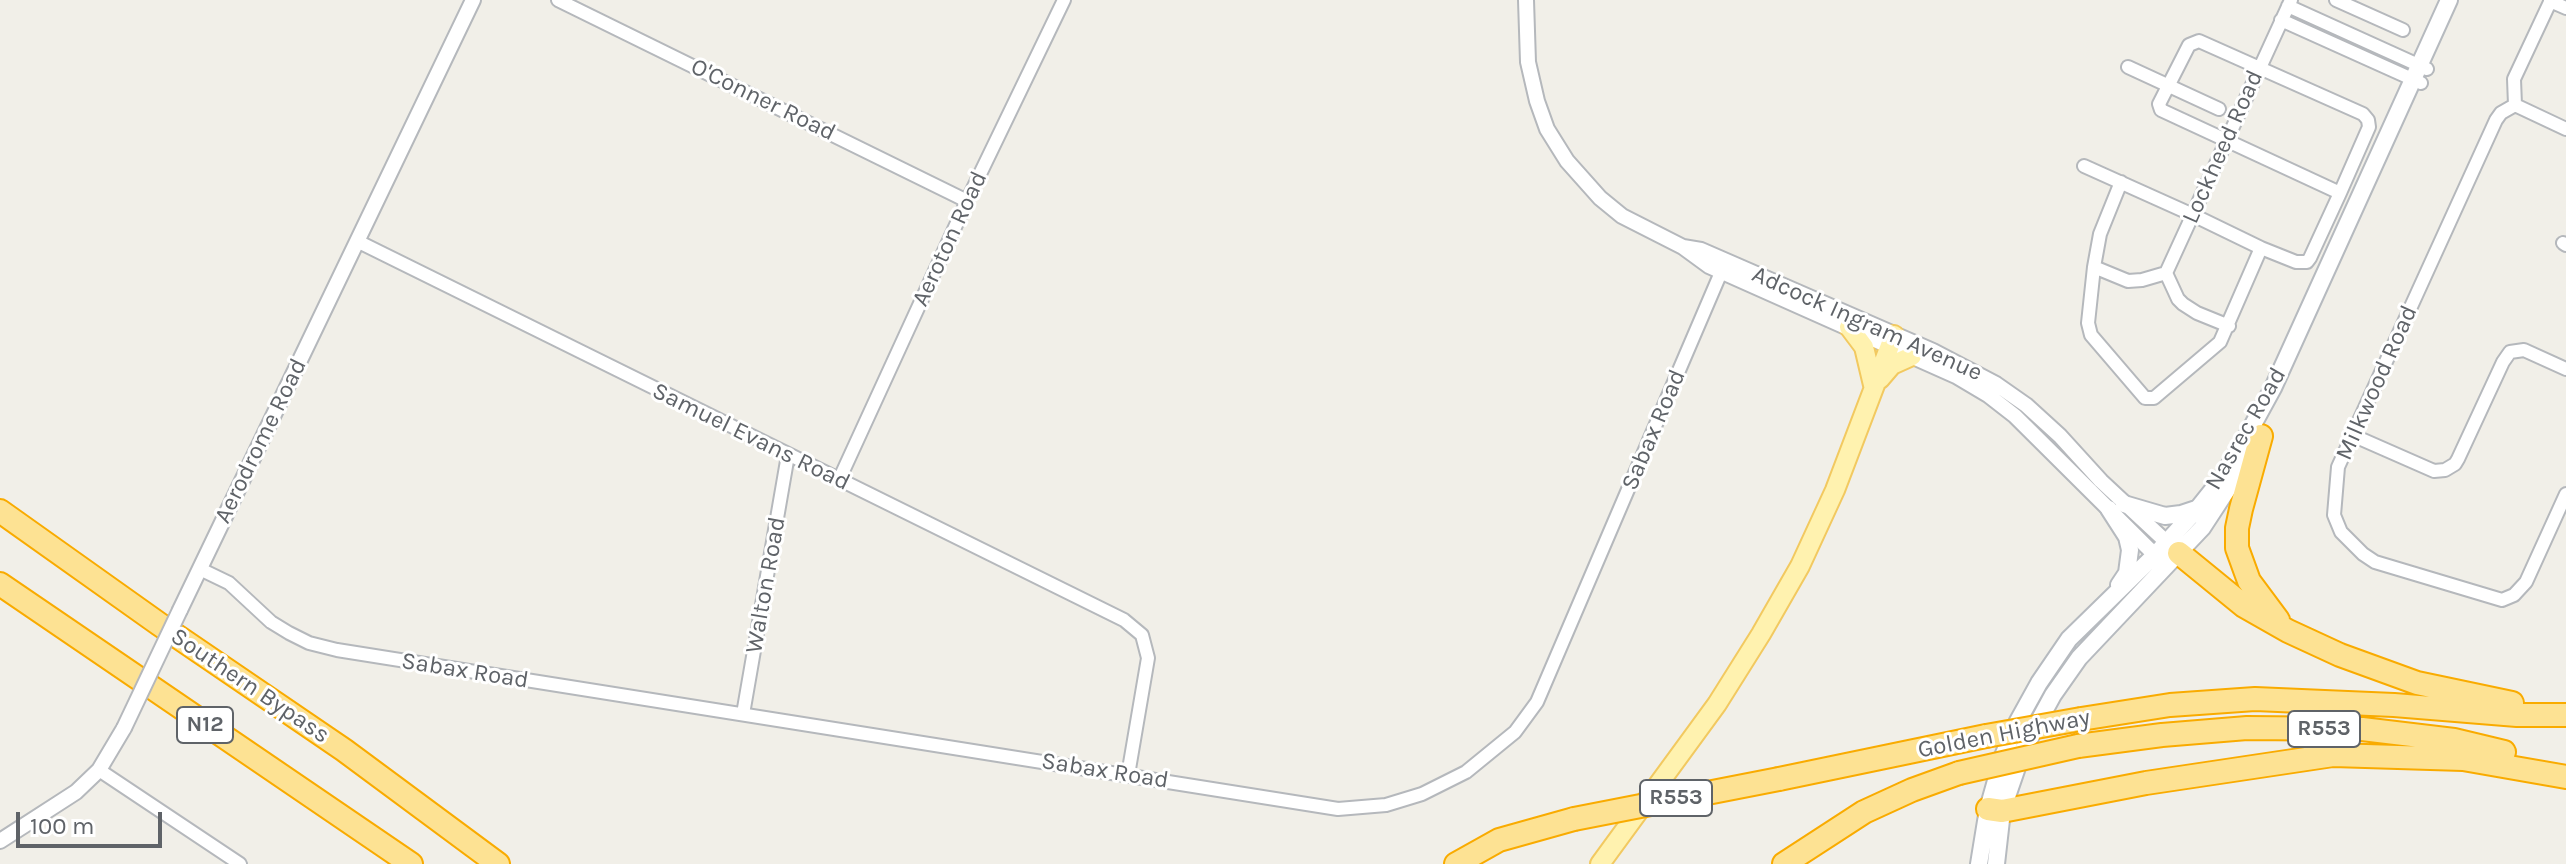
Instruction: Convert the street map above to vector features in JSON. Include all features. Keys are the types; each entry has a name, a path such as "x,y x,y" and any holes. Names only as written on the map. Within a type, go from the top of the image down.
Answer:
{"highway":[{"path":"2261,436 2241,509 2237,548 2249,581 2288,631"},
{"name":"Southern Bypass","path":"0,511 344,750 498,864"},
{"path":"0,526 57,562 96,580"},
{"path":"2167,554 2244,606 2340,655 2417,683 2508,702 2566,708"},
{"name":"N12","path":"0,584 411,864"},
{"name":"Golden Highway","path":"1456,864 1499,840 1574,819 1986,736 2170,705 2255,699 2394,705 2517,715 2566,715"},
{"name":"Golden Highway","path":"1784,864 1864,812 1959,773 2078,746 2162,735 2247,728 2362,729 2454,740 2538,760 2566,770"},
{"path":"1995,810 2333,755 2463,759 2566,777"}],"main road":[{"name":"Nasrec Road","path":"1979,864 1995,810 2008,744 2039,683 2069,639 2110,599 2210,518 2261,436 2420,75 2449,0"},
{"name":"Nasrec Road","path":"1996,864 1995,810 2023,750 2053,695 2079,658 2167,554 2219,482 2265,403 2458,0"},
{"path":"1849,327 1864,347 1874,388"},
{"path":"1597,864 1717,704 1792,580 1835,490 1891,341"},
{"path":"1874,388 1892,365 1912,356"},
{"path":"2110,599 2127,573 2130,550 2117,506 2165,516 2199,507"}],"street":[{"name":"Aerodrome Road","path":"0,841 76,792 99,770 124,728 473,0"},
{"name":"O'Conner Road","path":"558,0 967,201"},
{"name":"Aeroton Road","path":"839,480 967,201 1064,0"},
{"name":"Adcock Ingram Avenue","path":"1526,0 1528,62 1537,101 1556,146 1600,198 1643,229 1683,247 1701,250 1723,266 1849,327 1962,365 2006,391 2060,436 2117,506"},
{"path":"2336,0 2363,6 2403,30"},
{"path":"2566,8 2550,0 2512,84 2515,105 2566,129"},
{"path":"2289,3 2355,36 2420,75"},
{"name":"Lockheed Road","path":"2166,273 2289,3"},
{"path":"2281,20 2348,50 2420,75"},
{"path":"2348,50 2355,36"},
{"path":"2084,166 2261,248 2296,262 2307,262 2340,193 2369,127 2367,117 2195,41 2189,45 2159,104 2161,110 2340,193"},
{"path":"2128,67 2219,109"},
{"name":"Milkwood Road","path":"2515,105 2507,108 2496,120 2352,435 2338,467 2334,515 2341,532 2375,562 2502,600 2514,595 2526,582 2566,494"},
{"path":"2121,182 2100,234 2089,329 2145,398 2154,398 2220,342 2261,248"},
{"name":"Samuel Evans Road","path":"357,241 1124,620 1142,635 1148,658 1128,775"},
{"name":"Adcock Ingram Avenue","path":"1723,266 1891,341 1912,356 1988,395 2117,506 2167,554"},
{"name":"Sabax Road","path":"200,569 229,583 271,622 289,633 309,643 337,650 1338,809 1386,805 1422,794 1466,772 1515,732 1542,695 1723,266"},
{"path":"2094,267 2132,281 2166,273 2183,304 2229,326"},
{"path":"2352,435 2434,471 2445,470 2458,459 2510,352 2524,350 2566,369"},
{"name":"Walton Road","path":"743,714 788,455"},
{"path":"99,770 240,864"}]}
